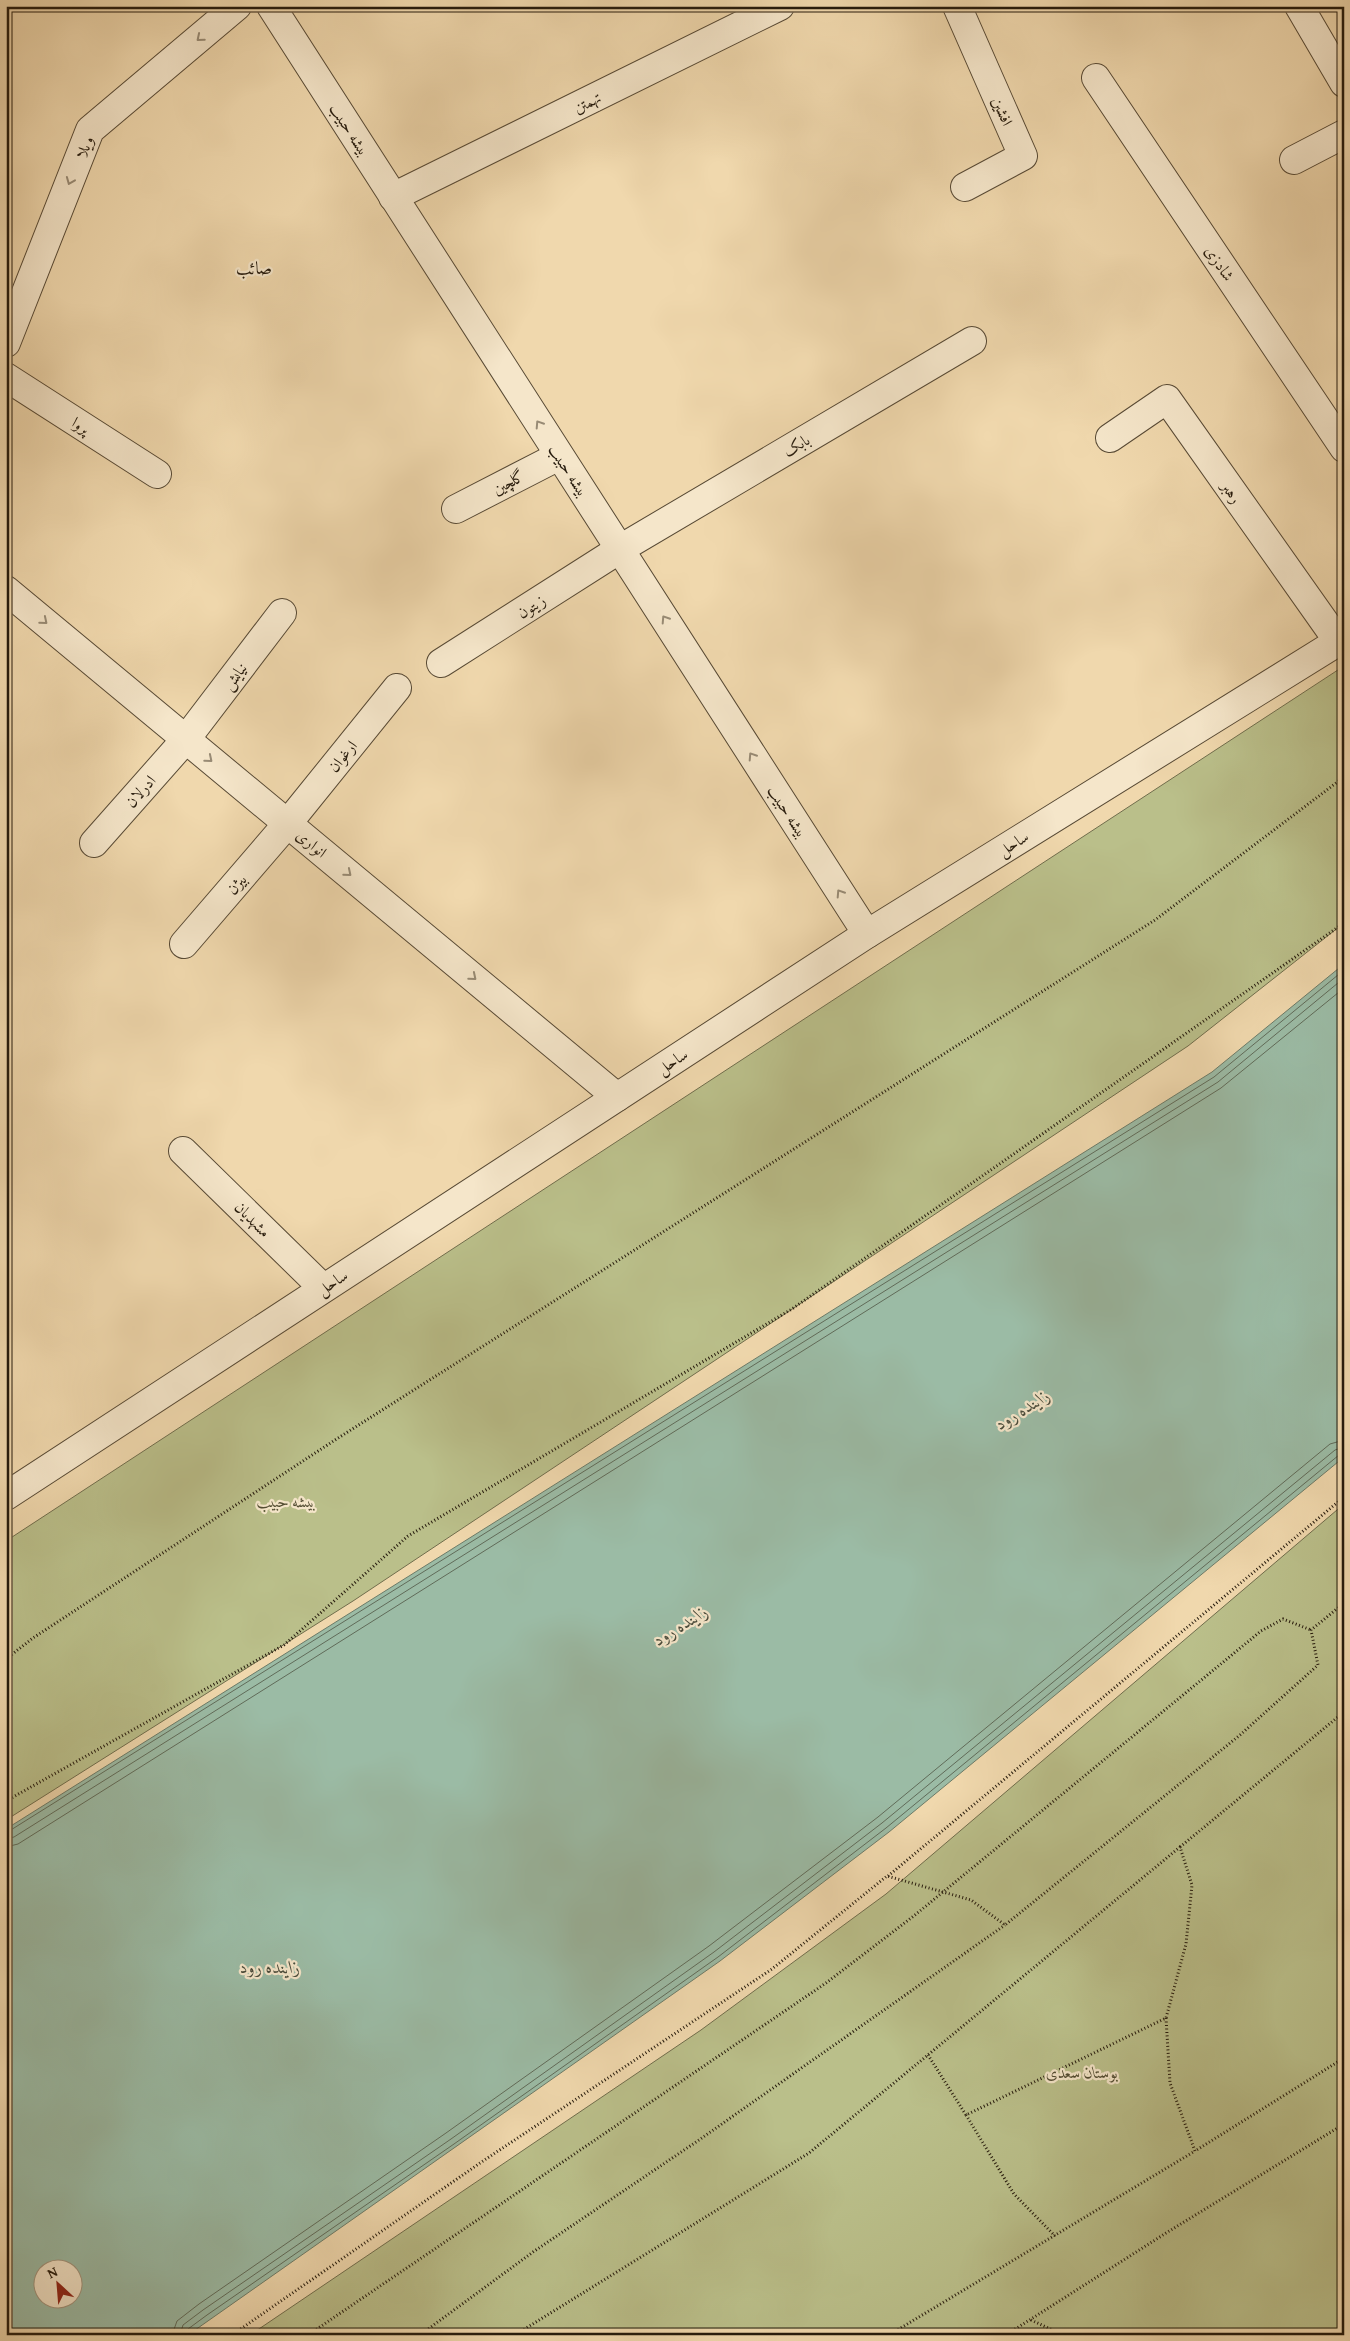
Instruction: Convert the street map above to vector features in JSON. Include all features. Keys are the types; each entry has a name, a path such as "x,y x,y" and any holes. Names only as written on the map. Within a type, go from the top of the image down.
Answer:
{"street":[{"name":"ویلا","path":"6,343 90,130 237,6"},
{"name":"بیشه حبیب","path":"271,6 866,934"},
{"name":"تهمتن","path":"394,198 780,6"},
{"name":"افشین","path":"957,6 1023,156 965,187"},
{"path":"1299,6 1344,84"},
{"name":"شادزی","path":"1096,78 1344,448"},
{"path":"1294,160 1344,134"},
{"name":"بابک","path":"620,549 972,341"},
{"name":"پروا","path":"6,377 157,474"},
{"name":"رهبر","path":"1110,438 1167,400 1341,639"},
{"name":"گلچین","path":"456,509 559,456"},
{"name":"زیتون","path":"441,663 620,549"},
{"name":"انواری","path":"6,590 617,1097"},
{"name":"نیایش","path":"186,739 282,613"},
{"name":"ساحل","path":"6,1496 866,934 1341,639"},
{"name":"ارغوان","path":"288,823 397,688"},
{"name":"ادرلان","path":"94,843 186,739"},
{"name":"بیژن","path":"184,944 288,823"},
{"name":"مشهدیان","path":"183,1151 323,1288"}],"path":[{"path":"6,1659 33,1638 335,1440 1155,920 1344,777"},
{"path":"6,1801 284,1645 408,1536 792,1309 1344,923"},
{"path":"232,2335 480,2163 772,1969 888,1876 1344,1497"},
{"path":"1310,1630 1344,1603"},
{"path":"313,2334 826,1983 944,1892 1261,1631 1283,1619 1310,1630"},
{"path":"420,2335 532,2252 699,2140 1005,1925 1240,1735 1318,1665 1310,1630"},
{"path":"516,2335 809,2153 1344,1712"},
{"path":"1180,1847 1192,1885 1186,1944 1166,2018 1170,2083 1195,2151"},
{"path":"888,1876 971,1900 1005,1925"},
{"path":"966,2115 1166,2018"},
{"path":"928,2055 1014,2194 1055,2236"},
{"path":"889,2335 1195,2151 1344,2058"},
{"path":"1006,2335 1166,2232 1344,2124"},
{"path":"1031,2320 1063,2335"}],"green space":[{"name":"بیشه حبیب","path":"1344,666 1344,923 1188,1046 353,1601 6,1820 6,1541"},
{"name":"بوستان سعدی","path":"1344,1504 1344,2335 250,2335 701,2030 886,1894"}],"water":[{"name":"زاینده رود","path":"1344,964 1344,1457 889,1832 720,1961 188,2335 6,2335 6,1829 1212,1072"}],"district":[{"name":"صائب","path":"254,267"}]}
